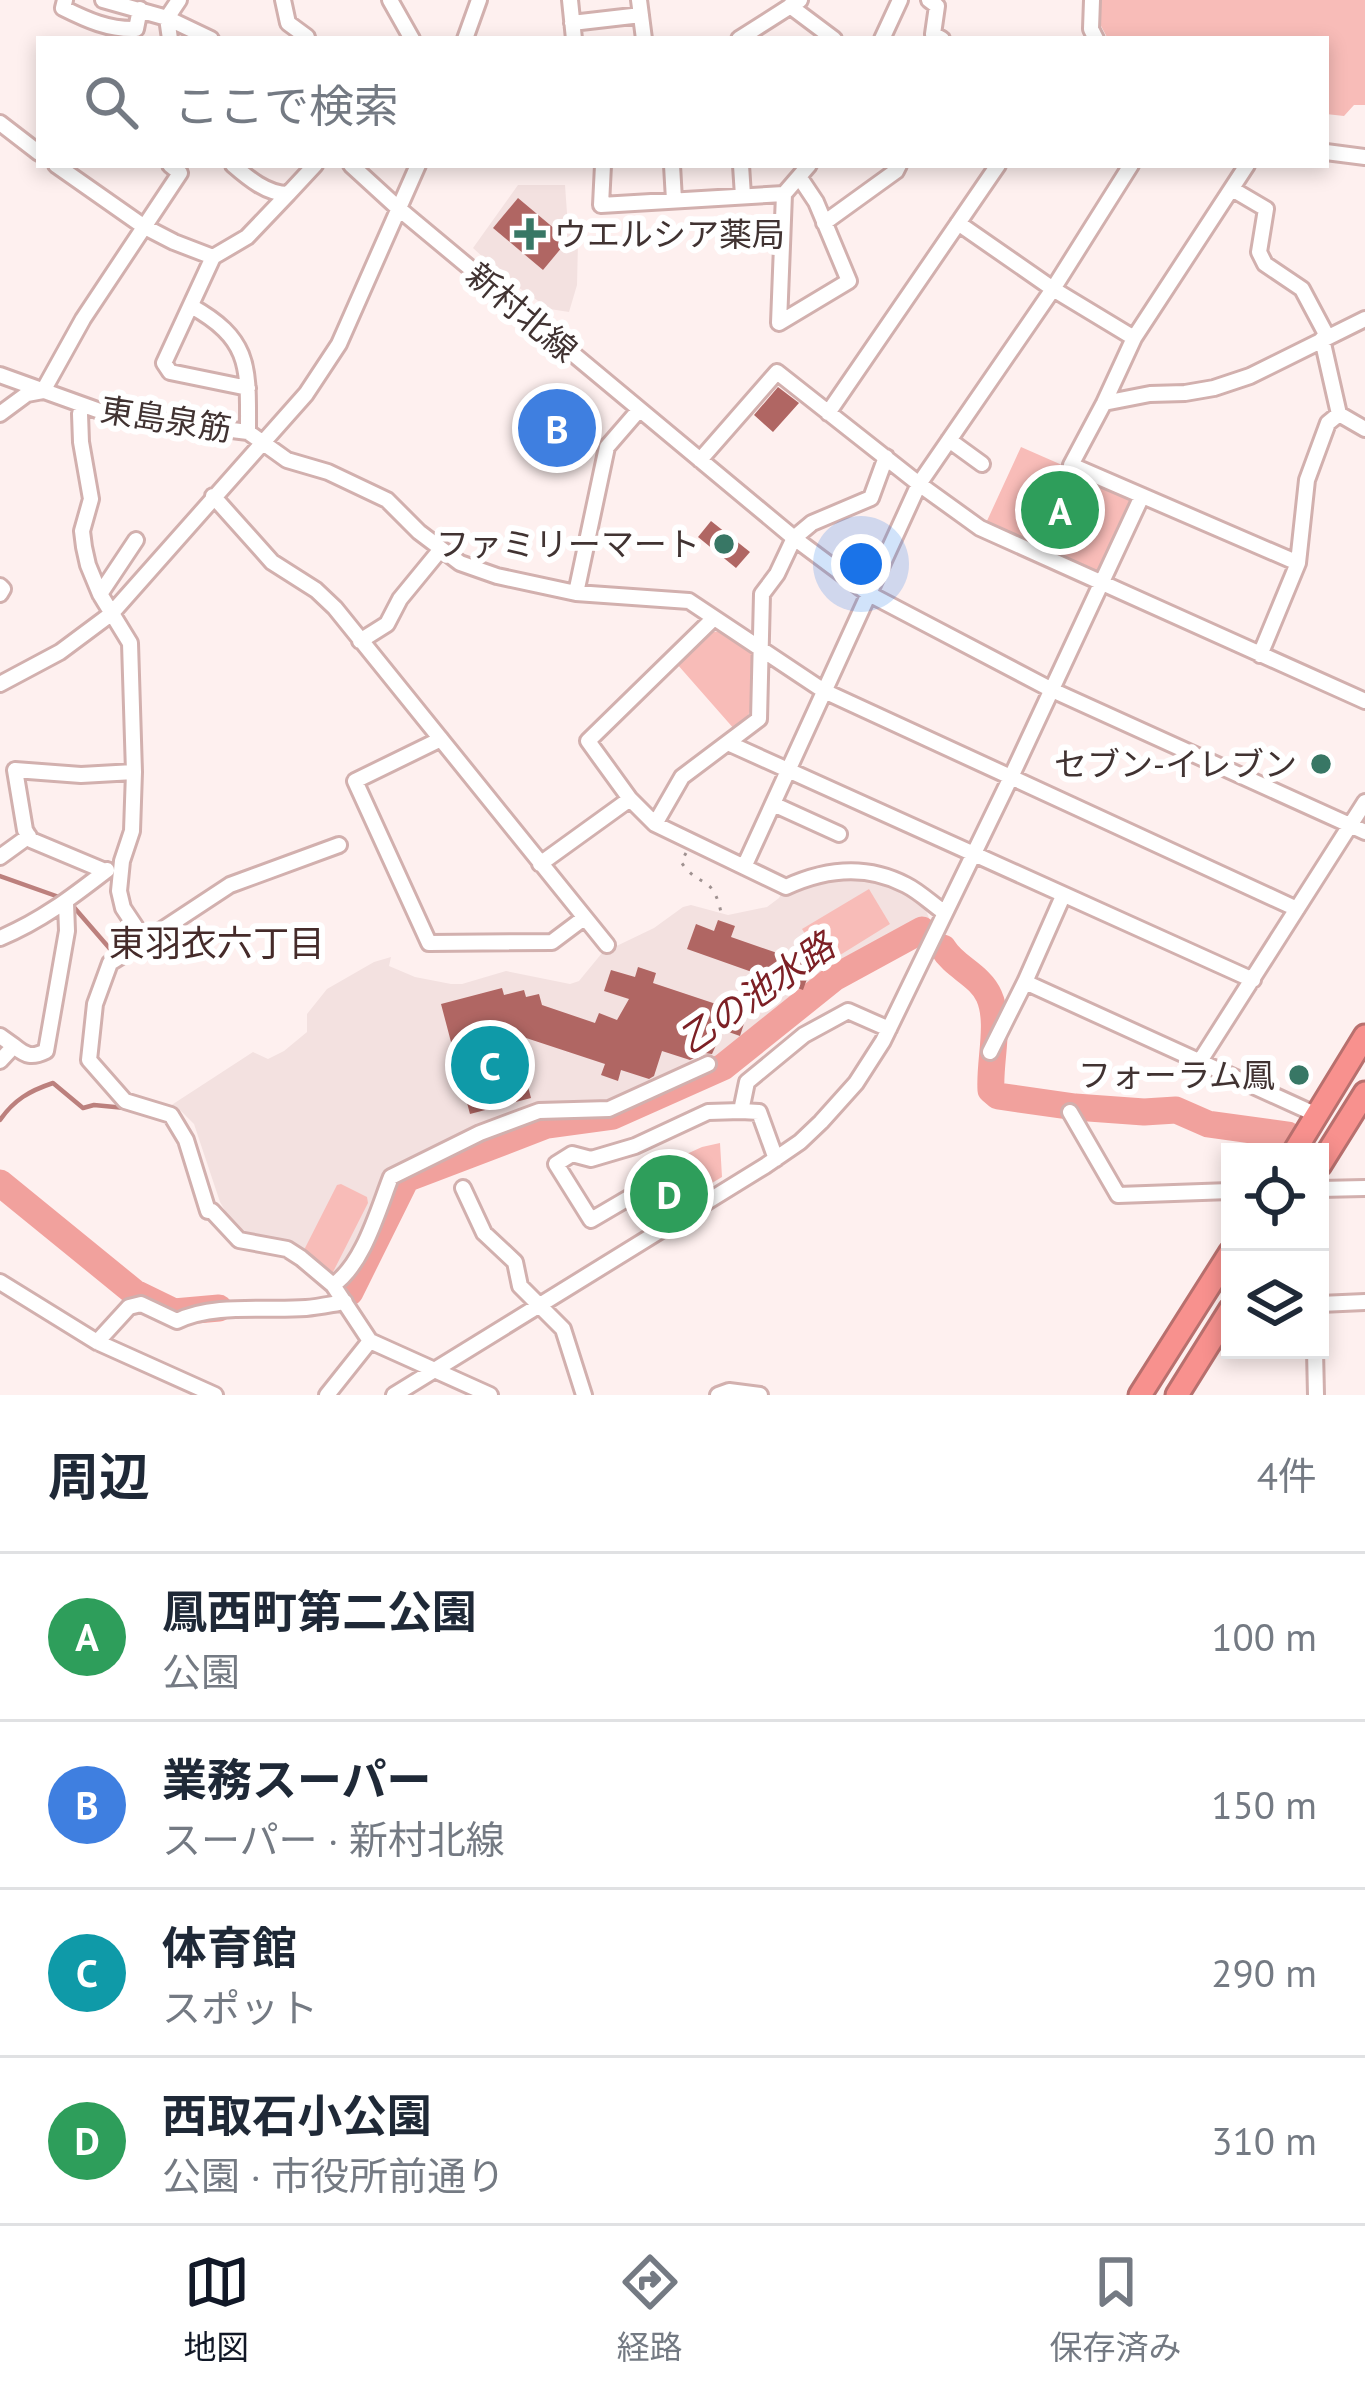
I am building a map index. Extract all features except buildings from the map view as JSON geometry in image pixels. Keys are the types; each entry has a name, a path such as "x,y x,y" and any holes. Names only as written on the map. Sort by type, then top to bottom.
{"highway":[{"path":"1300,1143 1365,1036"},
{"path":"1329,1151 1365,1094"},
{"path":"1140,1395 1221,1266"},
{"path":"1177,1395 1221,1324"}],"street":[{"path":"64,0 63,8 96,24 120,29 136,29 140,9"},
{"path":"103,0 167,18 205,36"},
{"path":"170,36 167,18 179,0"},
{"path":"283,0 288,23 306,36"},
{"path":"390,0 410,36"},
{"path":"570,0 573,31 640,8"},
{"path":"883,36 900,0"},
{"path":"929,0 937,6 933,34 937,36"},
{"path":"1093,0 1094,36"},
{"path":"466,36 476,2"},
{"path":"743,36 785,5 831,36"},
{"path":"0,123 36,151"},
{"path":"1329,152 1365,157"},
{"path":"60,168 143,226 213,256"},
{"path":"0,414 27,394 43,391 83,319 180,173 174,168"},
{"path":"236,168 249,179 288,194"},
{"path":"248,388 170,372 164,363 213,256 247,237 312,168"},
{"name":"新村北線","path":"354,168 698,459 869,594 1052,690 1365,832"},
{"path":"0,684 60,652 110,614 306,394 339,344 417,168"},
{"path":"603,168 601,206 784,194"},
{"path":"672,168 674,200"},
{"path":"741,168 743,196"},
{"path":"824,223 897,168"},
{"path":"828,413 996,168"},
{"path":"744,867 919,484 1053,289 1129,168"},
{"path":"1245,168 1134,338 1071,465 1298,563"},
{"path":"805,172 849,281 779,323 784,194 805,172"},
{"path":"1232,189 1266,209 1259,252 1264,264 1302,290 1325,337 1339,414 1365,429"},
{"path":"958,223 1134,338"},
{"path":"191,306 213,318 236,340 245,361 248,432"},
{"path":"1105,403 1214,388 1250,376 1365,320"},
{"path":"698,459 777,372 980,528 1365,701"},
{"name":"東島泉筋","path":"0,375 111,415 248,432 287,460 328,472 387,500 460,563 497,576 576,593 689,601 824,691 1297,909"},
{"path":"82,406 81,442 91,499 82,531 88,565 110,614 130,643 132,831 119,891 123,908 145,941"},
{"path":"576,593 607,447 639,410"},
{"path":"1260,655 1298,563 1307,480 1328,423 1339,414"},
{"path":"949,440 982,464"},
{"path":"655,824 682,777 760,719 763,594 787,548 812,523 872,498 886,457"},
{"path":"213,496 272,562 335,608 608,945"},
{"path":"394,1395 776,1159 800,1142 856,1083 889,1029 1142,496"},
{"path":"100,594 136,540"},
{"path":"360,641 387,624 400,599 441,549"},
{"path":"714,618 588,741 630,799 655,824 785,887 837,870 868,872 906,885 945,913"},
{"path":"442,739 355,781 429,943 552,942 584,918"},
{"path":"728,743 1253,980"},
{"path":"105,872 31,840 25,830 15,770 81,775 134,772"},
{"path":"540,864 630,799"},
{"path":"1200,1061 1365,802"},
{"path":"773,804 838,834"},
{"path":"0,857 29,836"},
{"path":"339,845 230,884 110,963 95,1004 89,1060 125,1101 171,1115 186,1140 208,1211 239,1240 287,1249 333,1285 370,1341 490,1395"},
{"path":"0,938 68,902 122,861"},
{"path":"990,1052 1063,896"},
{"path":"0,1036 26,1055 46,1051 68,902"},
{"path":"1025,982 1317,1115"},
{"path":"741,1111 746,1082 804,1035 848,1011 889,1029"},
{"path":"0,1061 14,1046"},
{"path":"333,1285 355,1261 391,1177 480,1133 539,1112 609,1109 708,1064"},
{"path":"659,1231 637,1193 591,1220 556,1164 572,1154 591,1159 635,1146 708,1112 741,1111 759,1112 776,1159"},
{"path":"1070,1112 1118,1195 1221,1191"},
{"path":"1329,1189 1365,1187"},
{"path":"463,1188 484,1233 515,1262 520,1286 563,1329 584,1395"},
{"path":"0,1282 97,1342 215,1395"},
{"path":"97,1342 129,1307 140,1304 177,1321 210,1312 345,1302"},
{"path":"1329,1304 1365,1302"},
{"path":"327,1395 370,1341"},
{"path":"1315,1359 1316,1395"},
{"path":"718,1395 730,1391 760,1395"}],"path":[{"path":"684,839 686,853 681,862 689,874 711,884 722,917"}],"shaded area":[{"path":"1101,0 1365,0 1365,105 1354,105 1344,116 1329,114 1329,36 1106,36 1101,26"},
{"path":"518,185 565,185 568,227 578,243 577,285 569,312 550,309 473,248"},
{"path":"1021,447 1135,497 1097,575 986,523"},
{"path":"721,631 754,654 752,705 735,730 677,664 712,632"},
{"path":"822,875 883,879 923,903 929,918 923,928 833,977 723,1065 613,1115 537,1126 409,1174 397,1187 352,1281 337,1273 330,1277 288,1242 240,1236 220,1202 194,1124 170,1106 253,1052 268,1059 284,1051 307,1032 307,1014 327,989 374,962 391,957 389,966 451,984 506,971 570,984 579,981 602,953 654,928 683,907 728,915 767,907 783,890"},
{"path":"869,889 890,924 824,965 802,929"},
{"path":"720,1143 722,1177 662,1213 654,1211 636,1177"},
{"path":"341,1184 367,1197 368,1203 331,1276 304,1250"}],"waterway":[{"path":"0,876 59,897"},
{"path":"72,905 111,950"},
{"name":"乙の池水路","path":"350,1292 406,1179 547,1125 613,1116 723,1067 834,978 922,930"},
{"name":"乙の池水路","path":"943,948 989,996 994,1030 991,1090 998,1096 1075,1107 1176,1110 1208,1124 1288,1135"},
{"path":"0,1120 23,1097 53,1083 83,1108 125,1108"},
{"name":"乙の池水路","path":"0,1183 135,1293 174,1312 219,1308"}],"place":[{"name":"ウエルシア薬局","path":"530,234"},
{"name":"業務スーパー","path":"557,428"},
{"name":"鳳西町第二公園","path":"1060,510"},
{"name":"ファミリーマート","path":"724,544"},
{"name":"セブン-イレブン","path":"1321,764"},
{"name":"体育館","path":"490,1065"},
{"name":"フォーラム鳳","path":"1299,1075"},
{"name":"西取石小公園","path":"669,1194"}],"district":[{"name":"東羽衣六丁目","path":"217,943"}]}
